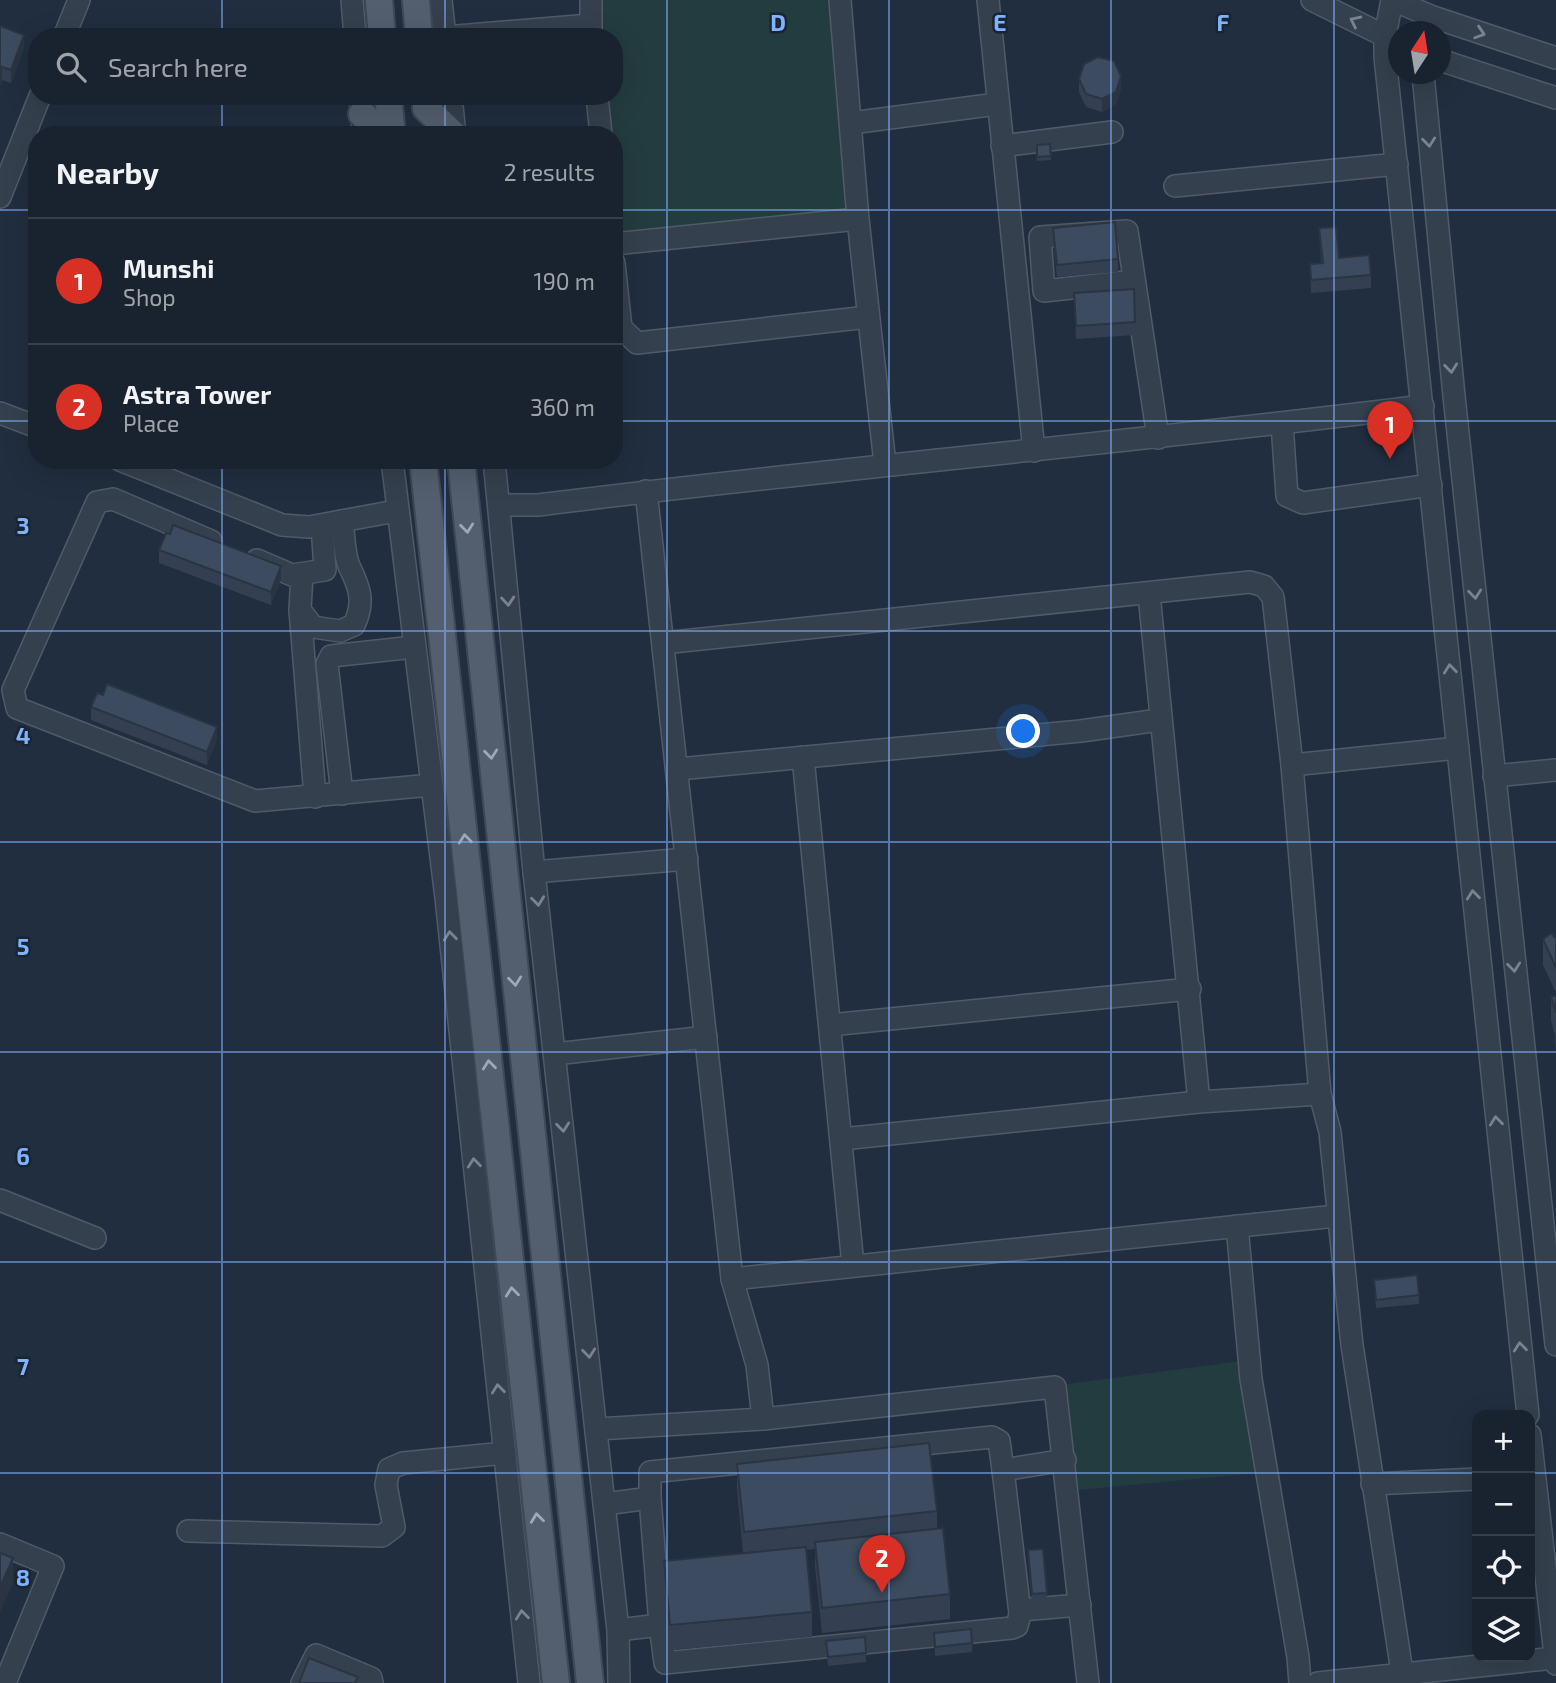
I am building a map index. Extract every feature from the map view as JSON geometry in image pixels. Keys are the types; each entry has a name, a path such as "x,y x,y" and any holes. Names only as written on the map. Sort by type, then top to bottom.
{"main road":[{"path":"379,0 381,28"},
{"path":"416,0 418,28"},
{"path":"389,105 391,126"},
{"path":"426,105 428,126"},
{"path":"429,105 447,126"},
{"path":"424,469 556,1683"},
{"path":"462,469 590,1683"}],"street":[{"path":"68,28 79,0"},
{"path":"352,0 354,28"},
{"path":"441,0 444,28"},
{"path":"591,0 591,28"},
{"path":"840,0 858,219 885,464"},
{"path":"988,0 1034,451"},
{"path":"1312,0 1388,37"},
{"path":"1392,21 1393,0 1423,14 1556,58"},
{"path":"1451,64 1556,98"},
{"path":"1394,84 1397,164 1527,1410"},
{"path":"1424,84 1501,842 1550,1240 1556,1345"},
{"path":"851,123 997,104"},
{"path":"28,126 36,105"},
{"path":"452,105 454,126"},
{"path":"598,105 600,126"},
{"path":"0,197 28,126"},
{"path":"1002,146 1112,132"},
{"path":"1175,186 1397,164"},
{"path":"623,243 858,219"},
{"path":"1134,281 1044,291 1040,237 1127,231 1158,438"},
{"path":"623,330 636,343 868,317"},
{"path":"499,505 538,505 885,464 1158,438 1423,406"},
{"path":"0,413 28,424"},
{"path":"1283,424 1287,496 1293,501 1303,503 1431,485"},
{"path":"143,469 282,524 332,523 396,511"},
{"path":"393,469 432,785 529,1683"},
{"path":"495,469 534,872 618,1630 619,1683"},
{"path":"646,492 732,1279 757,1365 764,1419"},
{"path":"332,523 325,570 292,575 113,499 96,502 13,690 13,701 17,708 240,797 270,801 432,785"},
{"path":"300,610 313,627 328,631 341,631 354,625 357,618 361,598 332,523"},
{"path":"302,574 300,610 315,797"},
{"path":"663,643 1250,582 1264,586 1273,597 1292,765 1320,1094 1330,1132 1336,1216 1372,1484 1402,1672"},
{"path":"1149,594 1159,720 1190,989 1199,1102"},
{"path":"342,794 327,664 331,656 414,647"},
{"path":"678,769 1159,720"},
{"path":"1292,765 1458,748"},
{"path":"803,757 853,1265"},
{"path":"1494,776 1556,770"},
{"path":"1468,846 1501,842"},
{"path":"534,872 687,859"},
{"path":"830,1025 1190,989"},
{"path":"555,1054 706,1037"},
{"path":"842,1139 1199,1102 1320,1094"},
{"path":"0,1200 95,1238"},
{"path":"732,1279 1336,1216"},
{"path":"1237,1226 1251,1379 1298,1657 1300,1683"},
{"path":"597,1429 764,1419 1052,1385 1058,1389 1088,1683"},
{"path":"992,1437 999,1441 1003,1470 1020,1613 1017,1626 665,1663 650,1498 650,1472 992,1437"},
{"path":"188,1531 382,1536 394,1527 386,1485 389,1469 403,1463 505,1453"},
{"path":"1003,1470 1065,1460"},
{"path":"1372,1484 1472,1479"},
{"path":"1535,1488 1549,1539 1556,1664"},
{"path":"605,1504 650,1498"},
{"path":"0,1544 53,1566 5,1683"},
{"path":"1020,1613 1025,1609 1080,1605"},
{"path":"618,1630 660,1625"},
{"path":"302,1683 313,1658 320,1656 371,1678 372,1683"},
{"path":"1318,1683 1402,1672 1441,1676 1555,1658"}],"green space":[{"path":"602,0 830,0 858,219 623,243 623,126 608,126 606,105 623,105 623,28 603,28"},
{"path":"1257,1359 1269,1472 1078,1490 1060,1385"}],"building":[{"path":"0,26 24,35 11,70 2,67 0,72"},
{"path":"1098,57 1114,61 1121,76 1116,92 1102,99 1086,94 1079,79 1084,64"},
{"path":"1050,144 1051,156 1037,157 1037,145"},
{"path":"1115,222 1118,259 1057,265 1053,228"},
{"path":"1336,227 1339,258 1369,255 1371,275 1311,280 1310,264 1323,263 1319,228"},
{"path":"1134,289 1135,322 1076,326 1074,293"},
{"path":"173,525 281,566 271,592 159,550 166,533 170,534"},
{"path":"107,684 217,727 207,752 91,707 97,693 103,695"},
{"path":"1552,933 1556,936 1556,968 1543,939"},
{"path":"1551,996 1556,996 1556,1013"},
{"path":"1417,1275 1419,1295 1376,1300 1374,1280"},
{"path":"929,1443 937,1511 744,1532 737,1464"},
{"path":"943,1528 950,1594 822,1608 815,1542"},
{"path":"806,1547 812,1612 670,1625 664,1561"},
{"path":"1043,1549 1047,1593 1032,1594 1028,1550"},
{"path":"0,1553 13,1558 0,1587"},
{"path":"971,1629 972,1643 935,1647 934,1633"},
{"path":"865,1637 866,1653 828,1657 826,1641"},
{"path":"309,1658 358,1677 355,1683 299,1683"}],"place":[{"name":"Munshi","path":"1390,459"},
{"name":"Astra Tower","path":"882,1593"}]}
